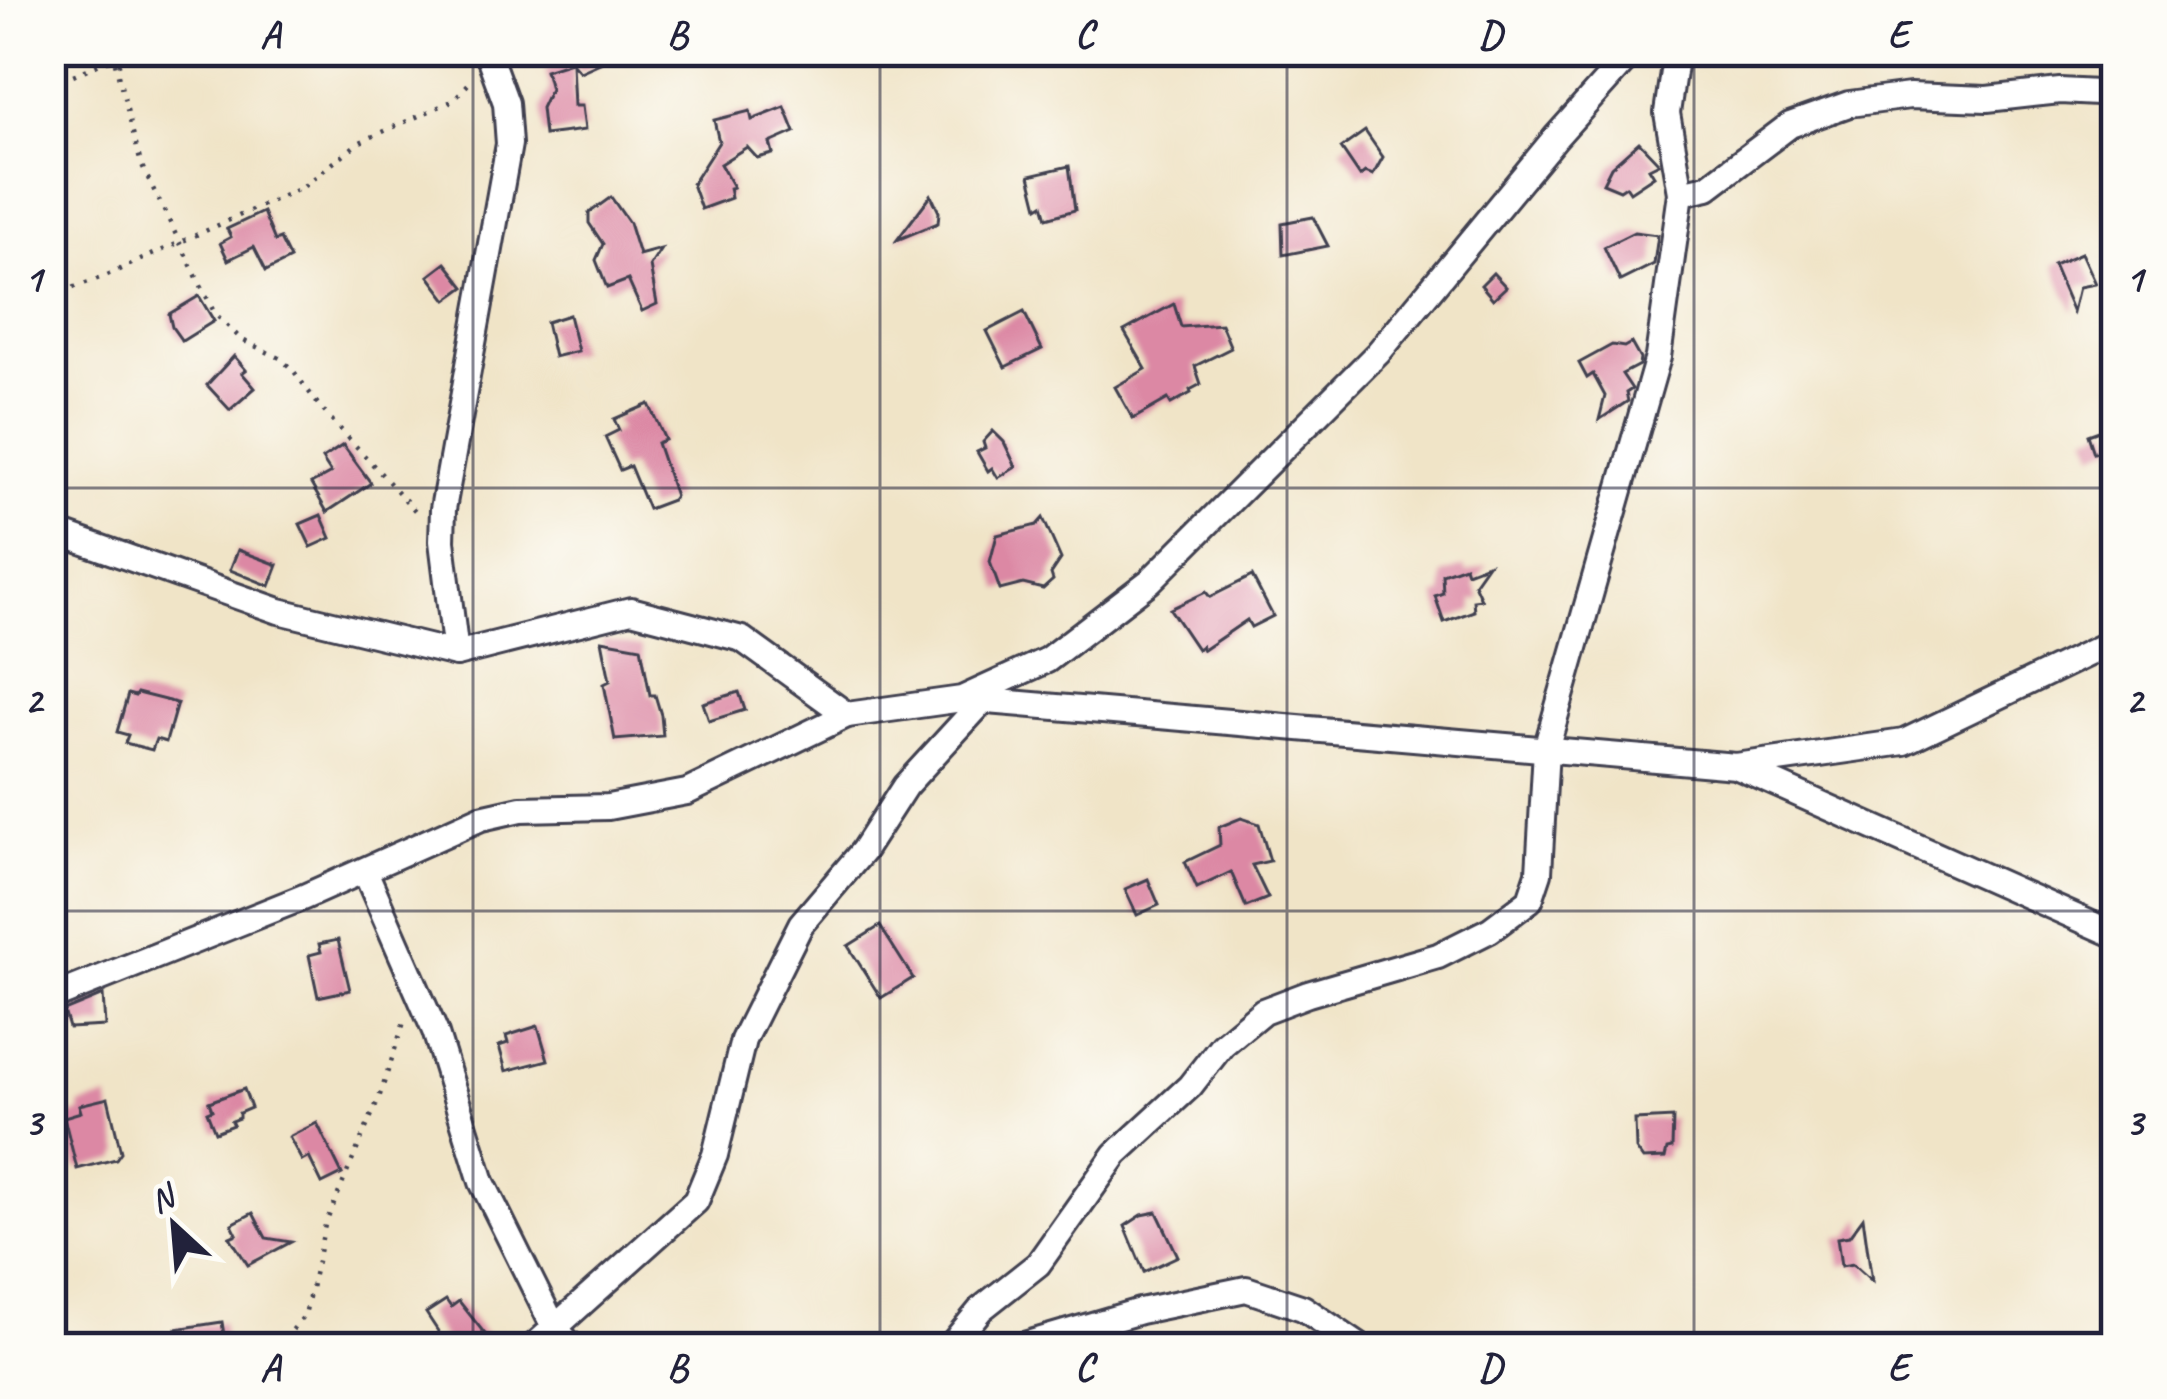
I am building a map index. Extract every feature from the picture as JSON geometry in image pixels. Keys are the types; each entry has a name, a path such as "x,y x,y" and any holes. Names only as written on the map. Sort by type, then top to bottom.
{"street":[{"path":"532,1348 696,1201 715,1155 743,1040 801,925 852,865 905,786 973,700 1047,660 1150,581 1378,352 1633,51"},
{"path":"949,1348 981,1309 1038,1264 1116,1154 1190,1086 1222,1045 1263,1011 1438,956 1490,929 1530,900 1539,873 1546,749 1658,357 1681,193 1667,113 1676,51"},
{"path":"456,654 442,541 447,470 508,144 506,103 489,55"},
{"path":"1681,193 1708,188 1790,125 1849,104 1910,96 1987,99 2060,91 2116,94"},
{"path":"51,530 280,611 456,654 631,610 742,639 847,715"},
{"path":"51,998 365,871 481,818 521,809 608,807 687,792 847,715 973,700 1736,766 1904,742 2116,640"},
{"path":"1736,766 2116,934"},
{"path":"365,871 435,1030 482,1182 554,1327 573,1348"},
{"path":"1014,1348 1140,1311 1246,1289 1304,1308 1362,1348"}],"path":[{"path":"51,84 114,58 157,51"},
{"path":"231,51 256,59 366,56 387,51"},
{"path":"2110,51 2116,58"},
{"path":"51,296 180,244 302,187 358,143 452,101 489,55"},
{"path":"114,58 141,164 224,326 292,370 442,541"},
{"path":"277,1348 305,1315 326,1225 379,1098 415,985"}],"building":[{"path":"562,51 627,51 580,72 572,63 574,106 582,106 585,130 544,135 541,108 550,89 545,70 571,62"},
{"path":"785,107 795,132 770,143 773,154 757,158 747,147 720,164 733,187 729,188 731,198 701,209 692,184 719,142 714,120 750,111 752,120"},
{"path":"1365,131 1383,157 1373,175 1365,172 1360,176 1341,148"},
{"path":"1639,142 1659,163 1649,168 1654,176 1630,192 1626,186 1620,190 1603,183 1611,167"},
{"path":"1069,166 1075,210 1047,218 1043,204 1038,207 1030,175"},
{"path":"931,195 939,212 938,223 897,240"},
{"path":"611,197 629,223 639,255 661,249 650,266 657,304 642,311 628,280 607,288 596,260 603,244 589,223 589,213"},
{"path":"263,212 275,241 280,239 290,259 266,271 254,247 228,260 220,243 231,237 227,229"},
{"path":"1313,217 1328,246 1283,255 1282,223"},
{"path":"1634,232 1658,235 1654,264 1620,281 1604,247"},
{"path":"2081,253 2095,284 2079,287 2073,312 2053,265"},
{"path":"446,263 465,287 447,300 429,276"},
{"path":"1493,273 1506,287 1493,299 1481,285"},
{"path":"199,296 214,321 182,341 169,314"},
{"path":"1174,304 1181,327 1221,324 1231,348 1195,366 1201,384 1191,393 1171,404 1168,399 1133,419 1115,387 1146,369 1124,331"},
{"path":"1024,312 1042,349 1005,367 987,331"},
{"path":"569,315 578,351 554,357 546,322"},
{"path":"1631,343 1640,359 1639,365 1622,374 1632,389 1626,393 1628,401 1599,420 1605,396 1593,374 1587,378 1579,363 1612,345"},
{"path":"234,356 255,388 230,410 207,385"},
{"path":"649,404 665,440 657,443 675,496 648,509 630,466 620,470 605,437 619,430 614,419"},
{"path":"2110,427 2116,445 2094,453 2088,435"},
{"path":"993,431 1016,467 998,478 977,452 985,448 983,442"},
{"path":"343,445 371,483 327,512 311,484 331,473 322,459"},
{"path":"321,515 331,538 311,547 300,524"},
{"path":"1043,518 1061,559 1051,574 1053,580 1043,589 1023,584 1000,590 990,562 997,535 1037,525"},
{"path":"238,550 278,565 270,586 230,570"},
{"path":"1488,564 1474,584 1481,599 1473,600 1474,611 1444,622 1435,596 1443,593 1442,574"},
{"path":"1252,576 1273,616 1251,627 1247,620 1203,650 1201,646 1197,649 1170,609 1206,592 1210,597"},
{"path":"602,640 641,647 663,736 615,740 604,684 610,681"},
{"path":"739,692 745,710 709,721 703,703"},
{"path":"128,694 177,703 166,742 156,739 152,750 125,743 128,735 117,732"},
{"path":"1241,818 1259,824 1270,861 1252,865 1268,898 1246,907 1231,872 1197,888 1185,862 1220,845 1219,827"},
{"path":"1148,879 1159,905 1137,915 1125,889"},
{"path":"880,926 913,978 881,998 848,946"},
{"path":"338,940 350,990 318,997 309,955 321,952 319,944"},
{"path":"103,995 105,1026 69,1028 64,1011"},
{"path":"538,1026 548,1060 506,1071 499,1046 508,1043 506,1036"},
{"path":"244,1089 251,1108 239,1113 233,1125 215,1132 207,1112 212,1110 209,1102"},
{"path":"108,1098 121,1152 116,1159 77,1169 64,1117 81,1112 79,1105"},
{"path":"1673,1118 1672,1148 1665,1158 1643,1159 1636,1149 1635,1120"},
{"path":"317,1123 342,1174 322,1184 309,1157 302,1161 289,1137"},
{"path":"1157,1212 1178,1256 1144,1272 1125,1226"},
{"path":"253,1213 266,1238 291,1242 248,1265 230,1237 237,1234 232,1224"},
{"path":"1863,1217 1872,1281 1853,1264 1841,1266 1837,1238 1849,1236"},
{"path":"446,1300 451,1307 459,1301 496,1348 449,1348 426,1313"},
{"path":"222,1322 226,1348 179,1348 176,1329"}]}
